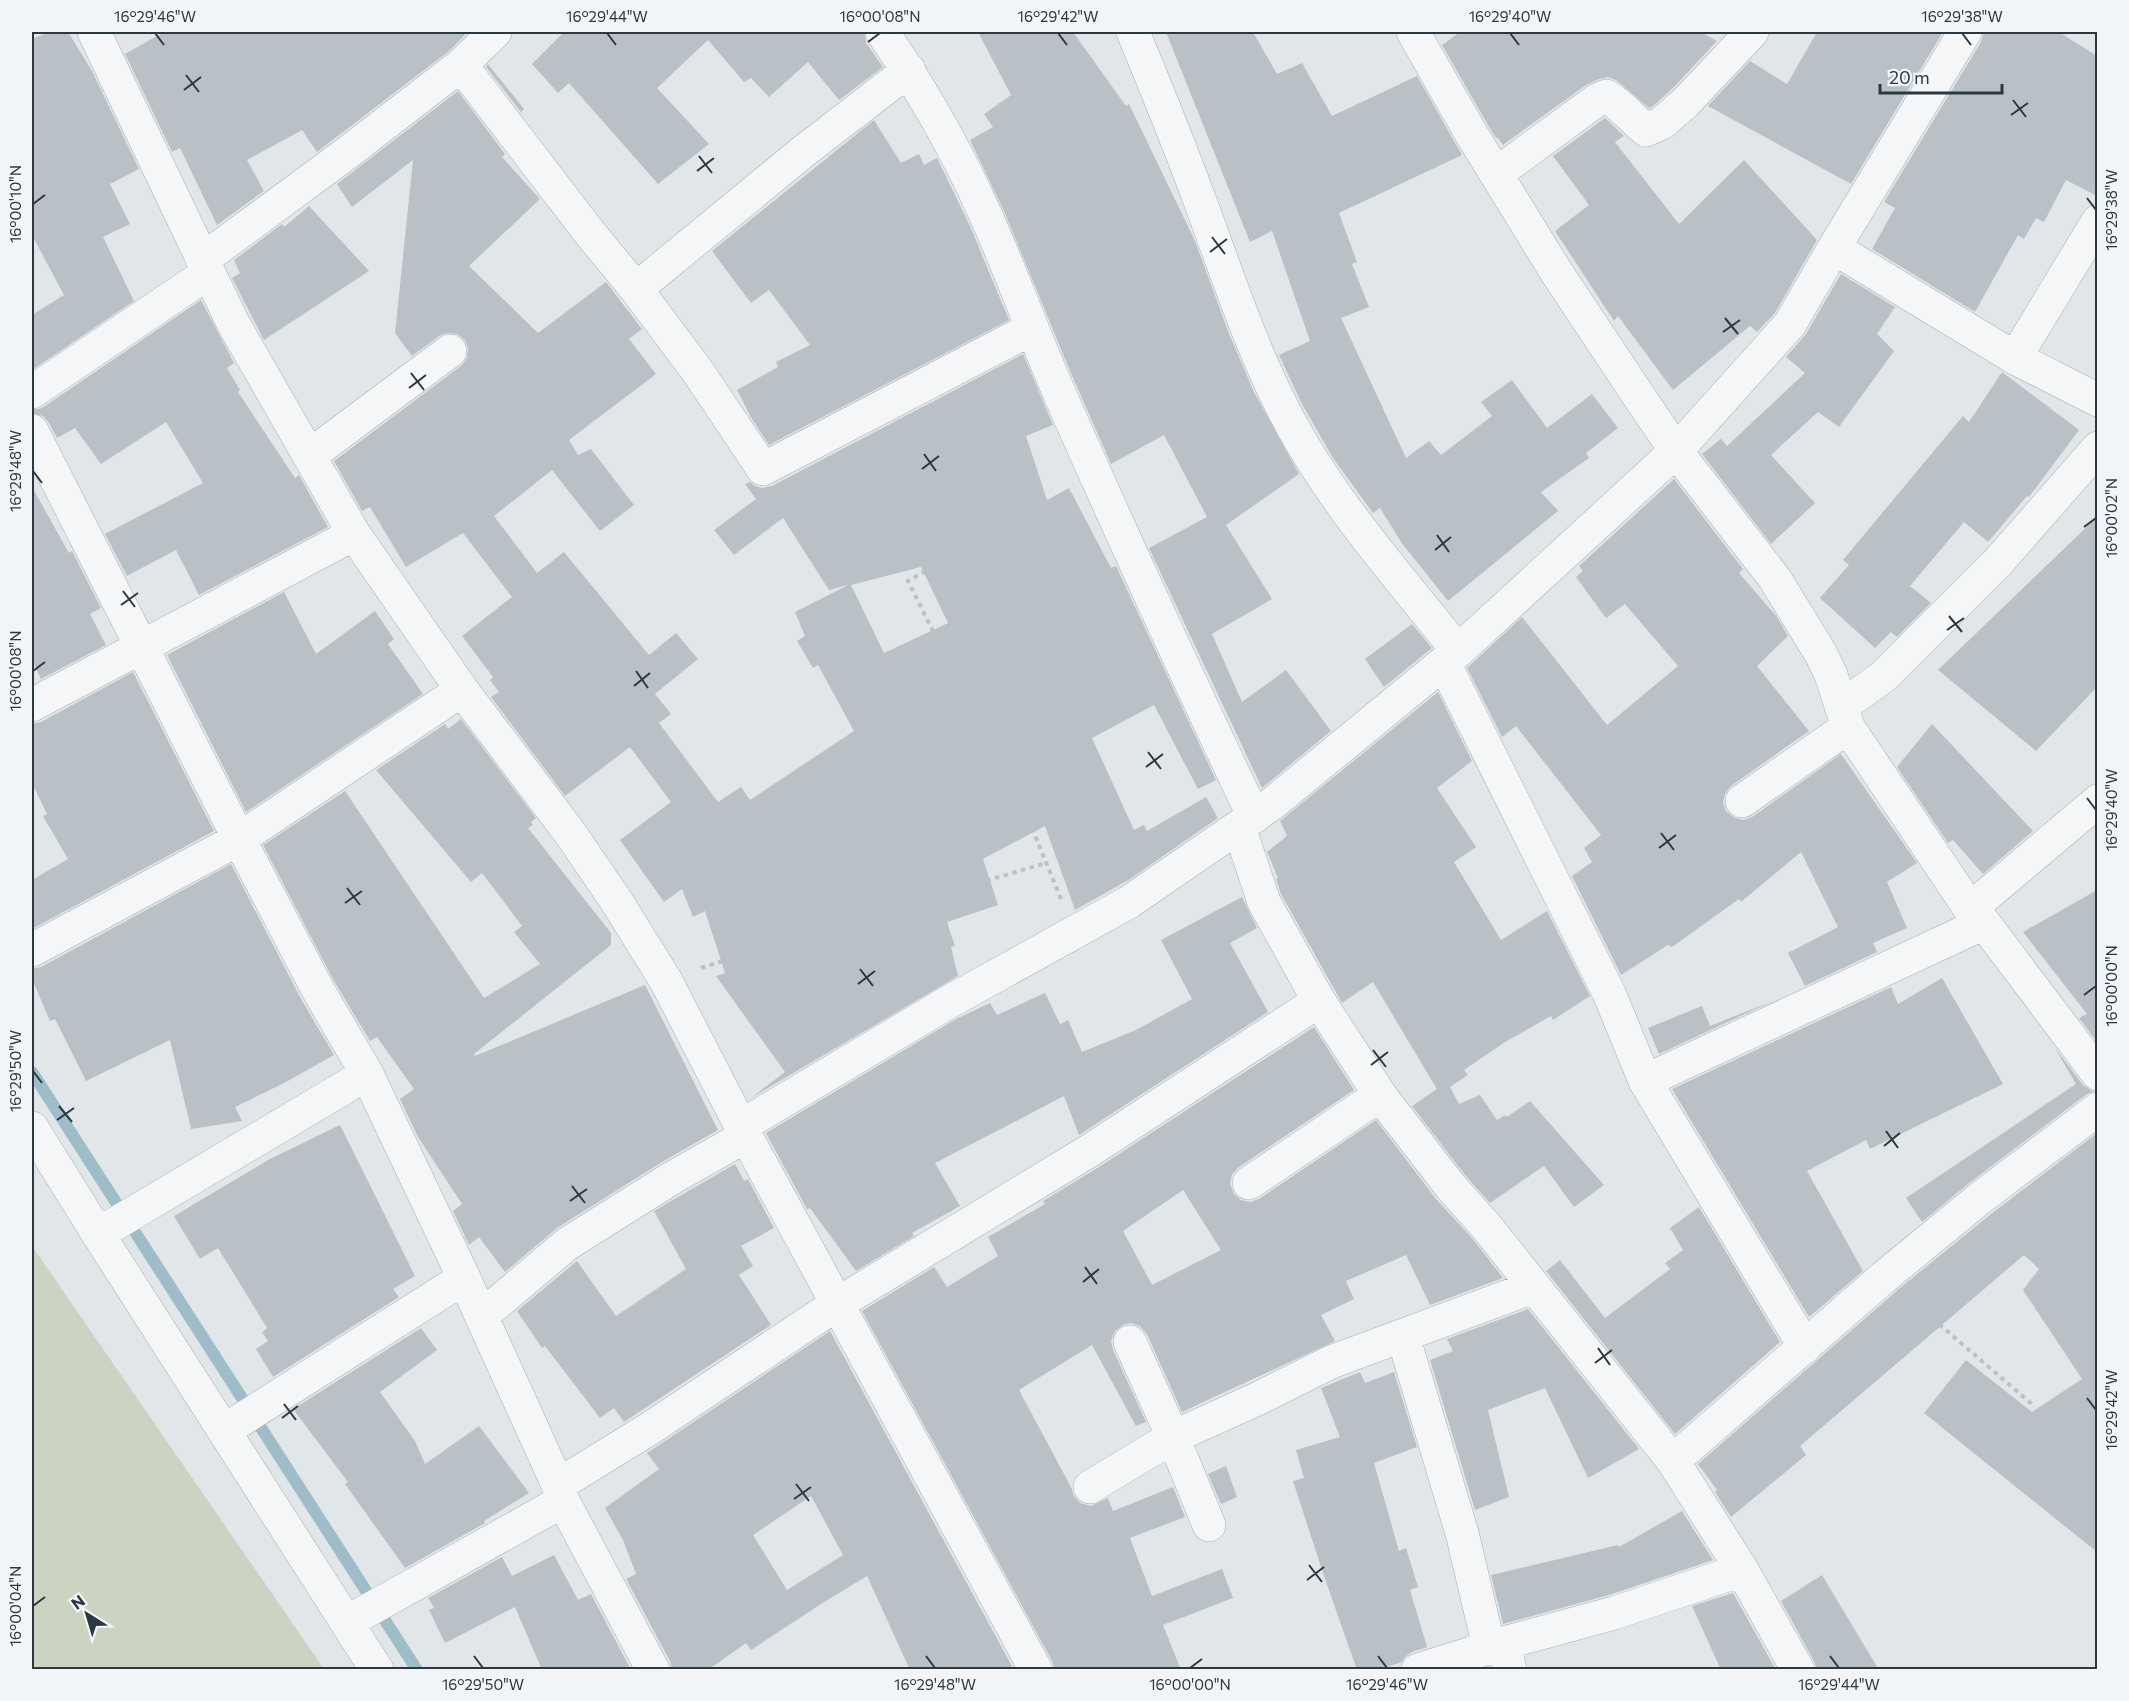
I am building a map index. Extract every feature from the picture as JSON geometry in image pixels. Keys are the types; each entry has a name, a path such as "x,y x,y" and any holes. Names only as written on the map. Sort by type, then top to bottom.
{"street":[{"path":"32,392 204,266 461,65 495,32"},
{"path":"882,32 909,70 956,156 998,244 1032,329 1247,822 1264,902 1319,1001 1380,1095 1436,1169 1486,1226 1672,1461 1742,1570 1798,1670"},
{"path":"1133,32 1180,146 1245,325 1299,439 1344,507 1451,657 1604,983 1645,1082 1805,1347"},
{"path":"1413,32 1555,270 1676,451 1775,579 1821,654 1831,675 1844,717 1977,916 2094,1060"},
{"path":"1496,174 1597,100 1606,96 1616,102 1646,130 1662,123 1685,103 1752,32"},
{"path":"482,1317 567,1244 947,1003 1129,902 1247,822 1451,657 1676,451 1790,324 1965,32"},
{"path":"100,34 204,266 233,323 309,456 354,534 462,690 570,833 617,902 666,981 743,1131 1036,1670"},
{"path":"461,65 696,369 763,469 1032,329"},
{"path":"636,289 804,151 909,70"},
{"path":"2015,358 2097,221"},
{"path":"1834,248 2015,358 2097,400"},
{"path":"309,456 450,351"},
{"path":"32,431 239,839 318,990 367,1074 464,1278 561,1493 653,1670"},
{"path":"1742,801 1844,717 1998,562 2097,448"},
{"path":"32,705 354,534"},
{"path":"32,950 239,839 462,690"},
{"path":"1645,1082 1977,916 2097,801"},
{"path":"347,1622 561,1493 705,1392 837,1304 1089,1151 1319,1001"},
{"path":"98,1234 367,1074"},
{"path":"1249,1183 1380,1095"},
{"path":"1672,1461 1884,1277 1979,1199 2097,1109"},
{"path":"32,1128 377,1670"},
{"path":"225,1430 464,1278"},
{"path":"1090,1486 1173,1437 1331,1362 1533,1287"},
{"path":"1403,1336 1462,1533 1501,1653"},
{"path":"1130,1342 1173,1437 1209,1525"},
{"path":"1418,1670 1501,1653 1742,1570"}],"path":[{"path":"804,151 871,244 938,377"},
{"path":"911,526 924,572 908,580 956,677 1014,784 1075,933"},
{"path":"666,981 795,938 795,906 768,848"},
{"path":"795,928 824,924 861,910 908,904 1046,863"},
{"path":"1884,1277 2033,1404"}],"green space":[{"path":"32,1246 324,1669 32,1669"}],"building":[{"path":"50,32 68,32 92,71 139,169 110,184 130,224 103,237 134,301 32,370 32,315 64,295 32,235 32,39"},
{"path":"164,32 462,32 465,35 449,51 317,152 302,130 247,160 264,191 217,225 180,148 172,152 125,54"},
{"path":"564,32 864,32 866,43 883,67 839,100 808,62 769,97 751,78 744,82 708,40 657,88 709,144 658,184 569,83 558,93 532,64"},
{"path":"978,32 1073,32 1126,106 1129,104 1195,241 1229,334 1254,392 1299,474 1226,525 1272,599 1212,634 1242,702 1286,670 1331,731 1262,788 1149,548 1207,517 1164,435 1111,464 1004,211 970,140 993,127 984,114 1011,95"},
{"path":"1166,32 1253,32 1277,74 1302,63 1332,116 1417,76 1462,155 1339,213 1357,262 1352,264 1369,307 1341,318 1406,458 1429,441 1441,455 1492,416 1481,402 1512,380 1547,428 1592,394 1618,428 1586,453 1589,458 1541,492 1558,511 1448,601 1401,542 1380,508 1373,513 1333,458 1302,404 1279,355 1310,341 1272,231 1250,242"},
{"path":"1460,32 1701,32 1717,41 1652,107 1649,108 1616,80 1608,77 1599,79 1586,85 1503,145 1488,125 1442,45"},
{"path":"1817,32 1943,32 1851,184 1708,106 1750,61 1787,84"},
{"path":"1984,32 2059,32 2097,56 2097,196 2066,180 2044,222 2036,218 2024,239 2018,235 1975,312 1872,249 1895,208 1884,202 1981,42"},
{"path":"488,64 524,109 521,112 486,67"},
{"path":"458,91 505,154 502,157 540,199 469,266 538,333 606,282 642,329 629,339 656,374 569,440 578,455 591,449 634,505 600,531 552,470 494,516 537,573 564,552 649,655 676,633 698,659 655,694 671,714 659,723 718,802 741,787 750,800 854,731 818,665 813,668 797,641 805,636 795,612 848,585 829,590 783,518 734,555 714,530 756,499 745,484 750,482 762,488 772,486 1023,354 1053,425 1026,436 1047,500 1069,488 1111,568 1116,566 1216,780 1198,789 1154,705 1092,738 1134,830 1144,825 1147,831 1206,797 1218,818 1130,879 1075,910 1045,826 983,859 998,905 947,922 955,946 951,947 958,976 751,1098 785,1072 716,976 725,973 705,911 693,917 682,889 664,902 620,840 671,802 630,747 565,796 491,697 499,692 490,680 493,677 462,636 512,597 463,533 406,567 370,507 362,511 334,461 461,366 467,358 468,348 465,340 457,334 447,333 439,336 412,356 395,333 413,160 352,207 337,184","holes":["921,567 948,623 884,653 851,585"]},
{"path":"1605,118 1624,136 1615,142 1679,224 1744,160 1817,240 1775,313 1757,332 1750,326 1673,390 1618,316 1614,321 1555,231 1589,205 1553,156"},
{"path":"874,120 901,163 919,154 924,165 937,158 970,226 1009,320 769,445 737,390 778,367 776,362 810,345 769,290 751,303 712,251"},
{"path":"309,206 369,271 264,340 232,278 240,273 234,260 282,224 284,227"},
{"path":"1841,274 1895,307 1877,334 1894,351 1839,427 1818,412 1771,455 1815,503 1771,544 1702,454 1721,439 1727,446 1805,373 1786,357 1806,334"},
{"path":"201,300 234,363 227,368 240,390 238,392 295,478 299,475 328,527 199,595 176,550 127,576 105,534 203,483 166,422 101,464 75,428 57,438 43,416 32,413 32,410 42,408"},
{"path":"2002,372 2079,430 2029,497 2027,496 1988,542 1964,522 1910,586 1931,603 1897,637 1891,632 1875,648 1820,598 1849,565 1843,560 1963,416 1969,422"},
{"path":"1674,479 1743,569 1739,573 1777,617 1788,636 1757,666 1809,731 1731,786 1725,794 1723,803 1726,811 1735,818 1743,820 1752,817 1841,754 1917,863 1887,882 1907,928 1873,943 1877,952 1805,986 1788,953 1838,927 1801,852 1741,902 1739,899 1672,947 1668,945 1621,975 1572,876 1592,862 1584,848 1601,835 1516,726 1502,737 1467,668 1522,617 1607,725 1678,666 1625,604 1606,618 1576,577 1583,571 1579,566"},
{"path":"32,487 69,553 72,551 101,608 90,614 106,645 41,679 32,660"},
{"path":"2097,517 2097,687 2036,751 1938,670"},
{"path":"284,592 316,654 375,611 394,639 388,644 423,694 246,812 167,655"},
{"path":"1412,624 1432,648 1384,687 1365,659"},
{"path":"133,672 214,831 32,929 32,880 68,859 43,816 47,814 32,783 32,724 41,722"},
{"path":"1438,692 1472,761 1437,788 1476,847 1454,862 1501,940 1547,911 1590,996 1553,1020 1551,1016 1505,1042 1464,1070 1468,1075 1450,1087 1459,1104 1480,1095 1497,1120 1505,1115 1507,1117 1530,1101 1604,1185 1574,1207 1544,1166 1490,1203 1465,1175 1412,1106 1437,1089 1373,982 1342,1003 1281,894 1276,879 1278,878 1267,852 1287,836 1280,821"},
{"path":"461,719 536,818 531,822 533,825 528,828 611,933 611,945 474,1054 475,1056 645,985 718,1130 557,1228 505,1272 479,1237 469,1245 453,1211 462,1204 418,1137 400,1099 414,1089 377,1037 370,1041 334,981 263,845 345,791 484,998 540,964 514,932 522,926 482,873 471,882 376,770 445,724 448,729"},
{"path":"1932,724 2033,831 1983,874 1953,840 1948,843 1897,767"},
{"path":"231,864 301,999 334,1055 235,1107 242,1121 191,1129 170,1040 86,1081 55,1019 50,1021 32,979 32,969 41,967"},
{"path":"2097,890 2097,1042 2079,1018 2087,1014 2023,932"},
{"path":"1242,897 1257,928 1230,943 1268,1012 1079,1135 1064,1096 935,1163 960,1206 912,1233 914,1236 856,1271 810,1208 807,1209 766,1133 956,1019 990,1003 997,1015 1045,993 1060,1024 1068,1020 1082,1052 1136,1030 1192,999 1161,940"},
{"path":"1942,978 2003,1084 1870,1149 1866,1140 1807,1171 1863,1271 1809,1317 1672,1089 1891,987 1898,1004"},
{"path":"1775,1000 1659,1054 1648,1028 1702,1006 1710,1026"},
{"path":"1314,1027 1354,1090 1239,1167 1232,1174 1230,1184 1234,1194 1241,1200 1250,1202 1259,1199 1376,1120 1436,1199 1472,1238 1503,1278 1430,1305 1406,1255 1346,1281 1354,1299 1321,1315 1335,1341 1182,1412 1147,1334 1140,1326 1131,1323 1123,1325 1115,1331 1111,1341 1146,1422 1136,1426 1092,1345 1019,1390 1074,1496 1080,1503 1091,1506 1108,1498 1113,1511 1173,1487 1185,1517 1130,1538 1152,1596 1222,1569 1233,1598 1163,1625 1181,1670 1055,1670 862,1311 934,1267 947,1287 998,1256 988,1237 1045,1204 1043,1201","holes":["1183,1190 1221,1250 1152,1285 1123,1231"]},
{"path":"2055,1048 2083,1085 2093,1092 2087,1094 1968,1184 1922,1222 1906,1198 2076,1084"},
{"path":"340,1125 415,1276 393,1289 399,1297 273,1377 256,1349 268,1341 262,1332 267,1328 218,1248 200,1259 174,1216 270,1159"},
{"path":"2097,1133 2097,1552 1924,1413 1966,1360 2032,1412 2082,1379 2023,1290 2039,1269 2024,1255 1800,1446 1806,1455 1731,1517 1715,1492 1717,1490 1698,1464 1900,1288 1991,1214"},
{"path":"735,1164 744,1181 748,1179 774,1228 741,1246 753,1266 739,1275 771,1325 624,1422 614,1408 600,1418 545,1346 542,1348 517,1311 577,1261 616,1316 686,1269 654,1211"},
{"path":"1699,1207 1780,1342 1675,1434 1546,1271 1560,1260 1605,1318 1670,1269 1665,1263 1683,1250 1670,1228"},
{"path":"1528,1309 1639,1449 1588,1478 1545,1388 1488,1410 1509,1497 1475,1510 1430,1360 1453,1351 1447,1339"},
{"path":"421,1328 437,1350 380,1392 415,1441 425,1464 479,1426 529,1493 484,1521 485,1523 405,1568 345,1484 348,1482 293,1409"},
{"path":"830,1331 1014,1670 910,1670 867,1576 751,1650 746,1643 708,1670 672,1670 670,1661 626,1579 636,1574 623,1540 605,1508 659,1469 647,1453","holes":["811,1496 843,1555 787,1590 753,1535"]},
{"path":"1360,1372 1365,1383 1394,1372 1417,1447 1374,1463 1399,1551 1406,1548 1418,1587 1410,1590 1427,1647 1412,1652 1402,1662 1377,1670 1357,1670 1293,1481 1304,1478 1296,1450 1340,1437 1321,1388"},
{"path":"1226,1466 1237,1497 1221,1504 1208,1474"},
{"path":"1682,1511 1713,1560 1609,1595 1503,1624 1491,1575 1618,1545 1619,1547"},
{"path":"554,1555 578,1600 591,1594 631,1670 542,1670 515,1607 445,1643 429,1610 434,1608 428,1598 502,1557 512,1576"},
{"path":"1822,1575 1879,1670 1817,1670 1781,1601"},
{"path":"1733,1593 1776,1670 1721,1670 1692,1606"}],"waterway":[{"path":"32,1072 417,1670"}]}
